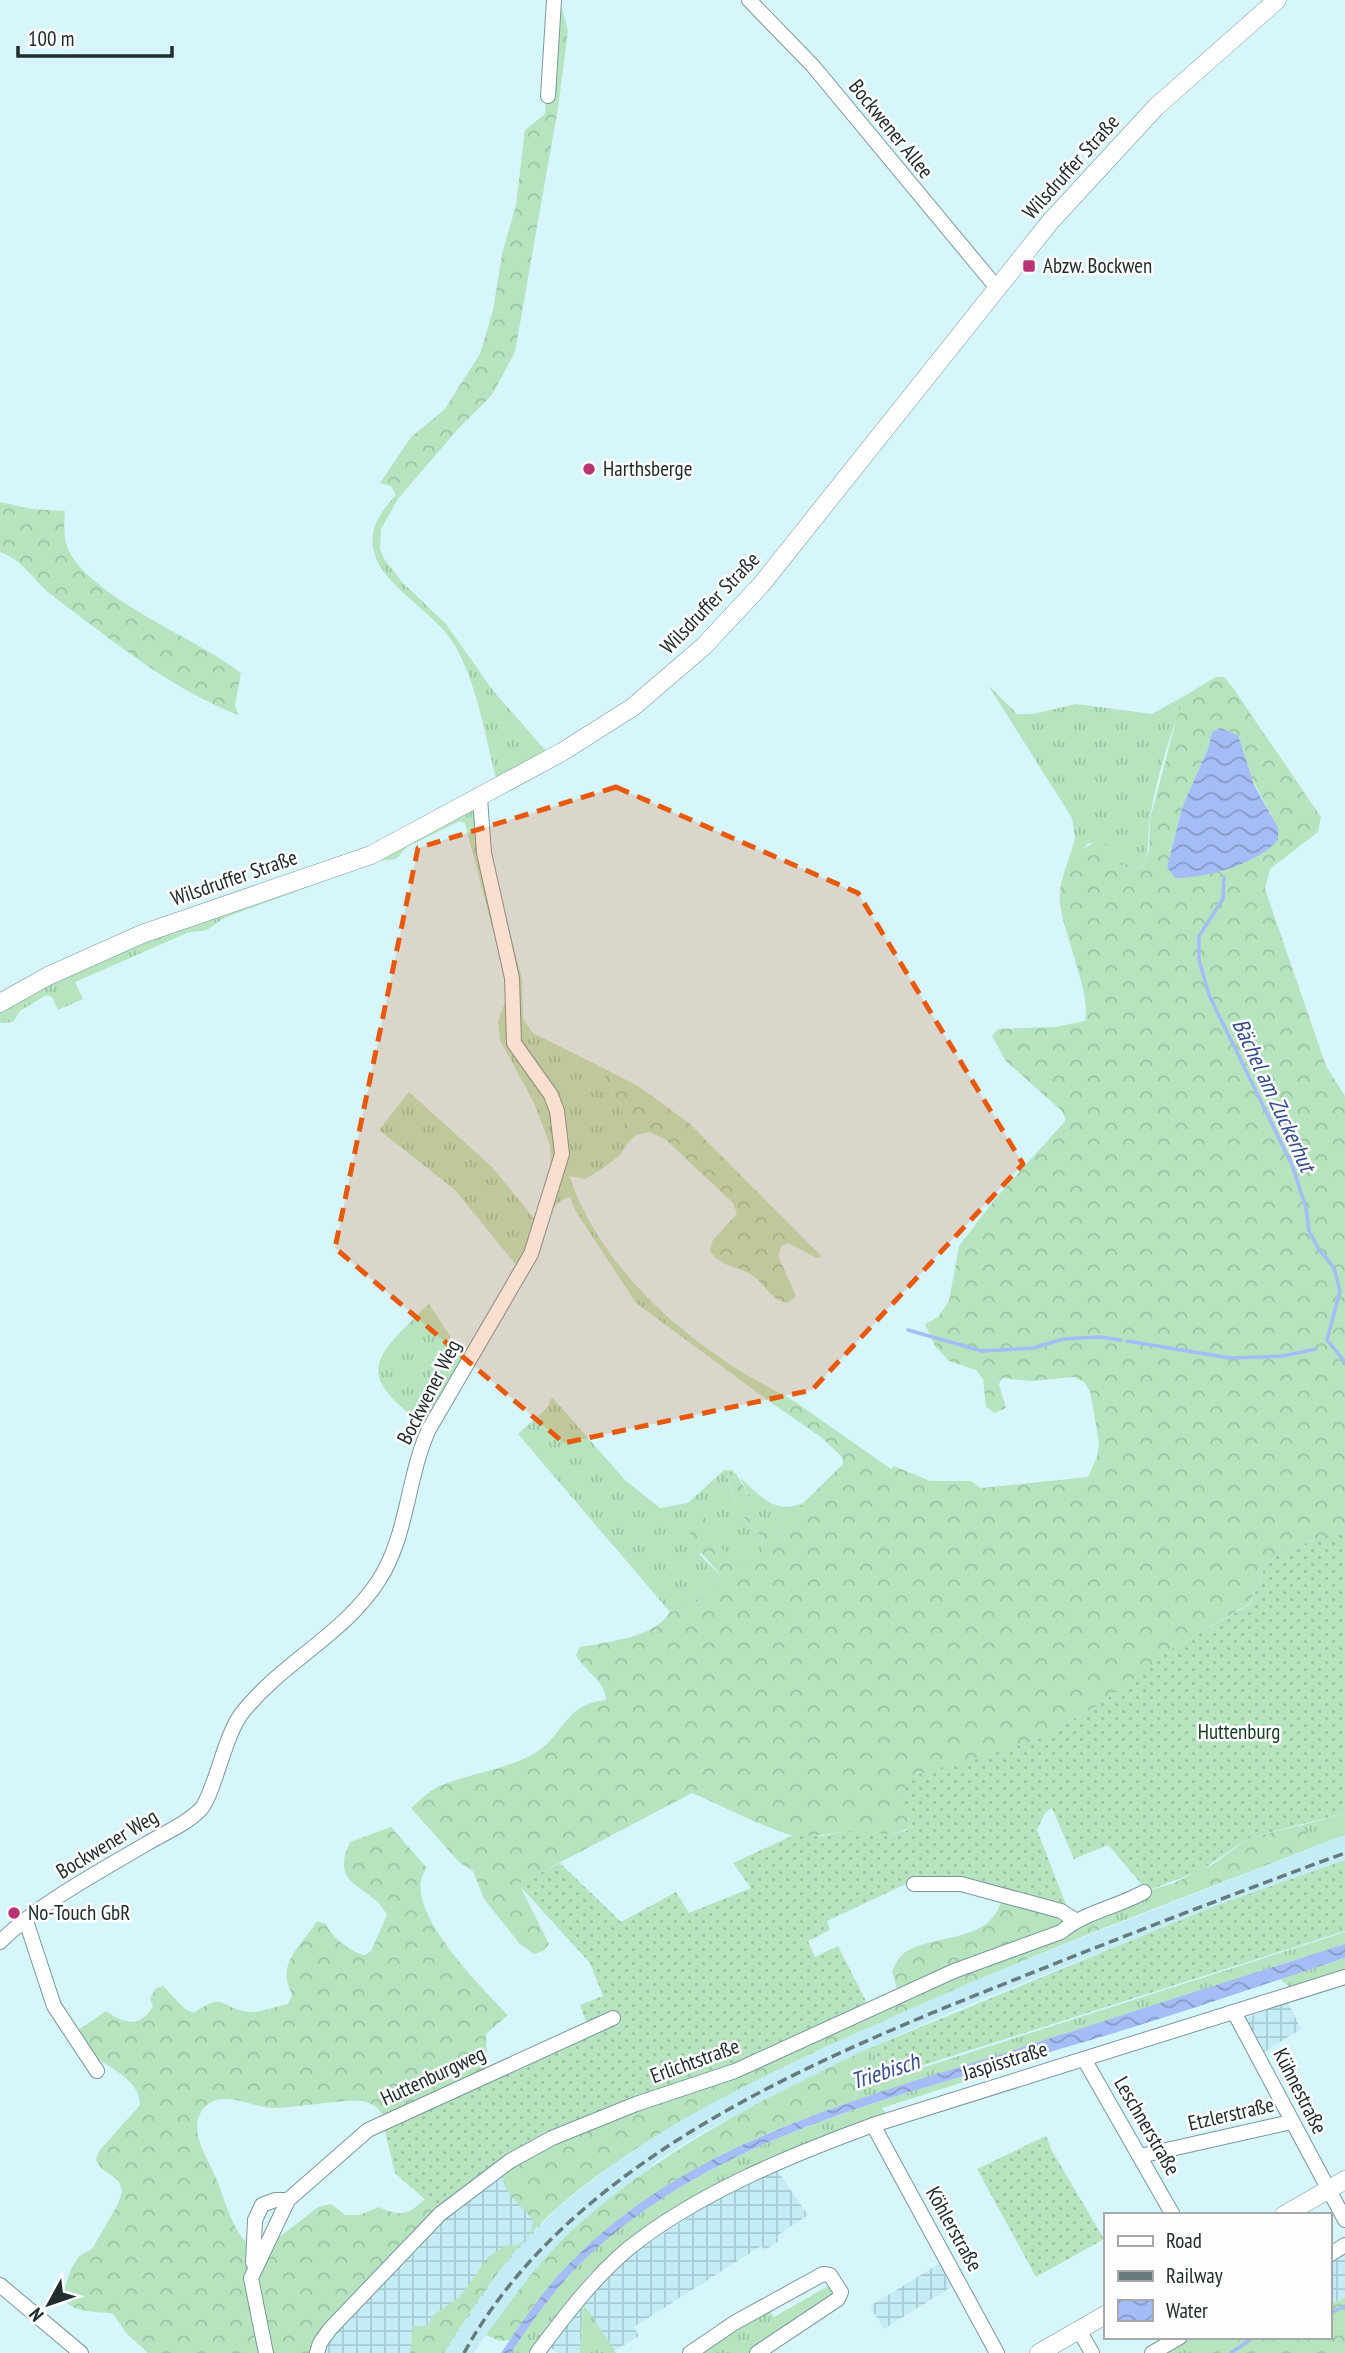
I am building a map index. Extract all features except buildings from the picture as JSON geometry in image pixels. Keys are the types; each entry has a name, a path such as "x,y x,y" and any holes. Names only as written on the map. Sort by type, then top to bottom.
{"main road":[{"name":"Wilsdruffer Straße","path":"0,1003 48,976 142,934 372,855 605,727 660,685 713,637 787,555 1050,222 1156,107 1277,0"},
{"path":"1288,2213 1345,2180"},
{"path":"1039,2353 1104,2316"}],"street":[{"path":"548,96 554,0"},
{"name":"Bockwener Allee","path":"749,0 813,66 997,288"},
{"name":"Bockwener Weg","path":"0,1941 26,1921 203,1808 240,1716 278,1676 357,1610 380,1578 389,1560 406,1508 419,1450 429,1429 531,1254 562,1154 561,1137 551,1095 514,1043 512,978 484,853 480,798"},
{"path":"914,1884 961,1884 1060,1911 1075,1920"},
{"name":"Erlichtstraße","path":"317,2353 320,2343 330,2329 414,2239 447,2208 510,2161 566,2131 735,2071 954,1971 1061,1932 1075,1920 1101,1912 1144,1892"},
{"path":"26,1921 54,2006 97,2071"},
{"name":"Jaspisstraße","path":"537,2353 572,2306 629,2248 730,2186 799,2153 873,2125 1345,1977"},
{"name":"Kühnestraße","path":"1234,2012 1345,2220"},
{"name":"Huttenburgweg","path":"251,2278 288,2200 368,2130 613,2018"},
{"name":"Leschnerstraße","path":"1084,2059 1171,2213"},
{"name":"Etzlerstraße","path":"1140,2157 1291,2122"},
{"name":"Köhlerstraße","path":"873,2125 997,2353"},
{"name":"Huttenburgweg","path":"266,2353 251,2278 255,2220 262,2205 275,2200 288,2200"},
{"path":"690,2353 741,2319 823,2274 830,2275 841,2292 838,2299 757,2353"},
{"path":"0,2285 81,2353"},
{"path":"1079,2330 1092,2353"},
{"path":"1152,2353 1176,2339"}],"highlighted area":[{"path":"616,787 858,893 1023,1164 812,1390 564,1443 335,1248 418,848"}],"shaded area":[{"path":"1345,1835 1345,1860 1215,1907 965,2006 867,2049 703,2132 657,2161 486,2335 474,2353 444,2353 501,2269 556,2209 640,2143 739,2088 941,1993"},
{"path":"1287,2001 1301,2029 1261,2054 1244,2019"},
{"path":"503,2167 542,2224 501,2269 444,2353 317,2353 413,2239"},
{"path":"777,2170 808,2215 777,2236 779,2241 765,2250 761,2246 634,2327 639,2336 614,2351 583,2305 580,2353 558,2353 548,2346 583,2303 626,2258 706,2206"},
{"path":"1345,2250 1345,2297 1331,2305 1331,2258"},
{"path":"940,2263 951,2287 884,2329 870,2306"}],"green space":[{"path":"553,6 562,8 568,31 558,108 515,352 492,395 456,431 398,499 391,486 380,483 411,437 444,410 480,354 493,310 502,254 516,205 525,130 545,114"},
{"path":"396,495 398,499 381,529 380,549 384,559 403,583 446,624 494,692 547,752 497,782 475,694 454,644 435,621 387,576 374,552 374,528"},
{"path":"0,502 32,509 65,511 66,543 83,570 124,603 241,673 235,705 238,715 189,691 142,662 53,596 16,561 0,552"},
{"path":"1216,677 1224,677 1321,817 1318,832 1270,869 1265,889 1326,1066 1345,1096 1345,1528 1281,1553 1266,1564 1250,1603 1173,1649 1099,1705 1034,1741 920,1774 899,1792 912,1825 899,1832 797,1836 760,1824 692,1793 519,1884 549,1944 544,1951 534,1954 520,1944 484,1899 473,1871 459,1862 411,1808 437,1787 530,1756 550,1741 580,1708 606,1700 599,1682 576,1655 580,1647 616,1641 653,1628 670,1612 700,1600 712,1589 720,1575 693,1540 688,1525 693,1518 704,1515 724,1551 737,1561 746,1564 763,1552 761,1537 737,1509 727,1475 732,1470 764,1521 782,1530 796,1510 843,1464 842,1457 821,1437 770,1402 781,1398 794,1401 891,1469 894,1466 930,1481 971,1481 981,1488 1088,1477 1097,1457 1099,1443 1090,1391 1084,1382 1074,1377 1031,1381 1002,1378 999,1384 1006,1408 995,1413 986,1407 983,1379 976,1370 949,1361 935,1346 925,1324 938,1317 949,1301 959,1246 996,1198 1066,1120 1062,1111 1006,1061 992,1036 998,1029 1055,1027 1085,1021 1081,981 1060,903 1065,868 1072,849 1083,849 1099,840 1109,846 1119,864 1131,869 1143,866 1149,850 1150,819 1177,717 1186,695","holes":["1212,732 1248,772 1278,827 1167,867 1183,805 1208,749"]},
{"path":"988,685 1017,714 1033,714 1076,704 1152,714 1186,695 1169,739 1156,786 1143,866 1131,869 1119,864 1109,846 1089,843 1083,849 1072,849 1075,838 1072,818"},
{"path":"486,803 485,835 522,979 523,1019 533,1033 599,1066 621,1107 627,1130 628,1143 621,1154 585,1179 569,1176 581,1204 613,1257 653,1303 725,1361 794,1401 781,1398 770,1402 636,1303 575,1210 570,1197 562,1200 548,1217 521,1271 455,1190 379,1130 409,1092 492,1167 533,1217 537,1218 551,1172 550,1145 534,1103 500,1040 498,1021 505,1002 506,981 465,823 460,821 407,847 396,859 379,861 224,918 207,930 187,933 75,982 83,999 58,1010 52,997 46,995 20,1011 13,1022 0,1023 0,1003 48,976"},
{"path":"599,1066 638,1086 689,1123 822,1257 817,1258 788,1243 781,1247 778,1256 796,1296 788,1303 773,1296 747,1272 714,1257 710,1251 713,1240 737,1214 733,1203 665,1139 649,1132 636,1135 628,1143 621,1107"},
{"path":"429,1304 467,1362 429,1429 389,1395 380,1381 378,1368 393,1340"},
{"path":"552,1397 625,1480 660,1508 688,1503 724,1470 732,1470 727,1476 737,1509 761,1537 763,1552 745,1565 738,1563 714,1540 707,1518 700,1555 720,1575 712,1589 700,1600 670,1612 518,1434 547,1408"},
{"path":"741,1478 762,1497 776,1505 784,1507 803,1503 782,1530 774,1528 756,1510"},
{"name":"Huttenburg","path":"1345,1528 1345,1813 1249,1838 1200,1871 1144,1892 1143,1886 1108,1845 1074,1859 1052,1808 1045,1813 1037,1830 1067,1907 933,1881 923,1876 827,1921 830,1930 808,1941 815,1957 838,1946 870,2009 735,2071 566,2131 439,2212 395,2173 384,2127 587,2024 580,2005 603,1996 590,1963 518,1884 560,1863 621,1922 676,1892 689,1913 751,1888 733,1863 794,1835 822,1836 847,1831 893,1834 906,1831 912,1825 899,1792 919,1774 1034,1741 1099,1705 1172,1649 1250,1604 1266,1564 1281,1553"},
{"path":"1345,1813 1345,1835 1313,1847 1306,1831 1299,1826"},
{"path":"1298,1826 1306,1831 1313,1847 1171,1902 1174,1883 1215,1863 1249,1838"},
{"path":"391,1827 427,1868 421,1884 423,1903 433,1924 464,1967 508,2015 486,2034 487,2071 385,2119 375,2106 358,2101 270,2108 236,2100 218,2100 211,2102 199,2116 198,2134 235,2225 253,2249 264,2249 318,2207 331,2204 345,2215 359,2215 379,2207 404,2213 425,2199 439,2212 317,2353 148,2353 127,2334 113,2314 77,2309 62,2296 71,2269 79,2256 92,2249 118,2204 122,2191 119,2181 101,2168 96,2160 99,2151 140,2105 138,2093 131,2083 90,2051 82,2042 78,2030 106,2011 119,2019 138,2021 153,2006 150,1998 156,1988 163,1986 185,2009 194,2013 204,2006 218,2002 249,2012 288,2004 292,1994 288,1983 288,1964 317,1921 326,1924 332,1934 348,1948 365,1955 371,1951 387,1915 380,1905 348,1877 344,1869 345,1857 350,1842"},
{"path":"1345,1860 1345,1931 883,2078 872,2047 1215,1906"},
{"path":"1174,1883 1171,1902 1104,1928 1108,1922 1101,1912 1144,1892"},
{"path":"1001,1902 1051,1913 1064,1923 1101,1912 1108,1922 1104,1928 821,2049 717,2101 652,2139 589,2182 558,2207 526,2239 533,2219 507,2189 503,2167 899,1995 892,1971 903,1954 921,1945 974,1931 995,1915"},
{"path":"1345,1932 1345,1944 855,2101 867,2071 867,2049 872,2047 884,2080"},
{"path":"1345,1958 1345,1969 1289,1987 1280,1979"},
{"path":"867,2049 867,2071 855,2101 755,2139 707,2163 661,2191 618,2222 578,2257 542,2296 510,2340 500,2341 486,2335 552,2250 578,2225 646,2171 752,2106"},
{"path":"1004,2065 998,2071 882,2108 886,2114 678,2206 635,2235 588,2275 528,2353 511,2353 551,2296 585,2258 642,2211 690,2182 790,2133 897,2096"},
{"path":"1046,2136 1052,2151 1104,2239 1036,2277 977,2169"},
{"path":"526,2239 496,2276 444,2353 410,2353 413,2326 428,2326 433,2315 460,2297 488,2257 507,2245"},
{"path":"824,2279 836,2295 752,2353 696,2353 769,2310 774,2317 828,2286"},
{"path":"1345,2297 1345,2353 1212,2353 1239,2339 1331,2339 1331,2305"},
{"path":"583,2303 616,2353 580,2353"},
{"path":"1188,2339 1239,2339 1212,2353 1163,2353"}],"water":[{"path":"1220,728 1238,735 1254,785 1278,827 1278,840 1269,849 1245,863 1202,875 1175,878 1167,867 1183,805 1208,749 1212,732"},
{"path":"1345,1944 1345,1958 1137,2026 882,2101 761,2146 703,2174 649,2207 598,2247 551,2297 511,2353 501,2353 545,2291 576,2257 621,2217 671,2183 723,2154 778,2129 892,2088"}],"waterway":[{"name":"Bächel am Zuckerhut","path":"1224,877 1223,899 1199,936 1199,960 1209,995 1292,1165 1306,1208 1309,1231 1334,1268 1340,1291 1327,1340 1345,1362"},
{"path":"908,1330 982,1351 1034,1348 1063,1339 1100,1337 1121,1340"},
{"path":"1127,1341 1230,1358 1283,1356 1316,1349"},
{"path":"1331,2313 1345,2306"},
{"path":"1231,2353 1251,2339"}],"railway":[{"path":"464,2353 512,2282 571,2220 639,2166 715,2118 794,2075 875,2037 1150,1926 1345,1853"}],"place":[{"name":"Abzw. Bockwen","path":"1029,266"},
{"name":"Harthsberge","path":"589,469"},
{"name":"No-Touch GbR","path":"14,1913"}],"water label":[{"name":"Triebisch","path":"885,2071"}]}
